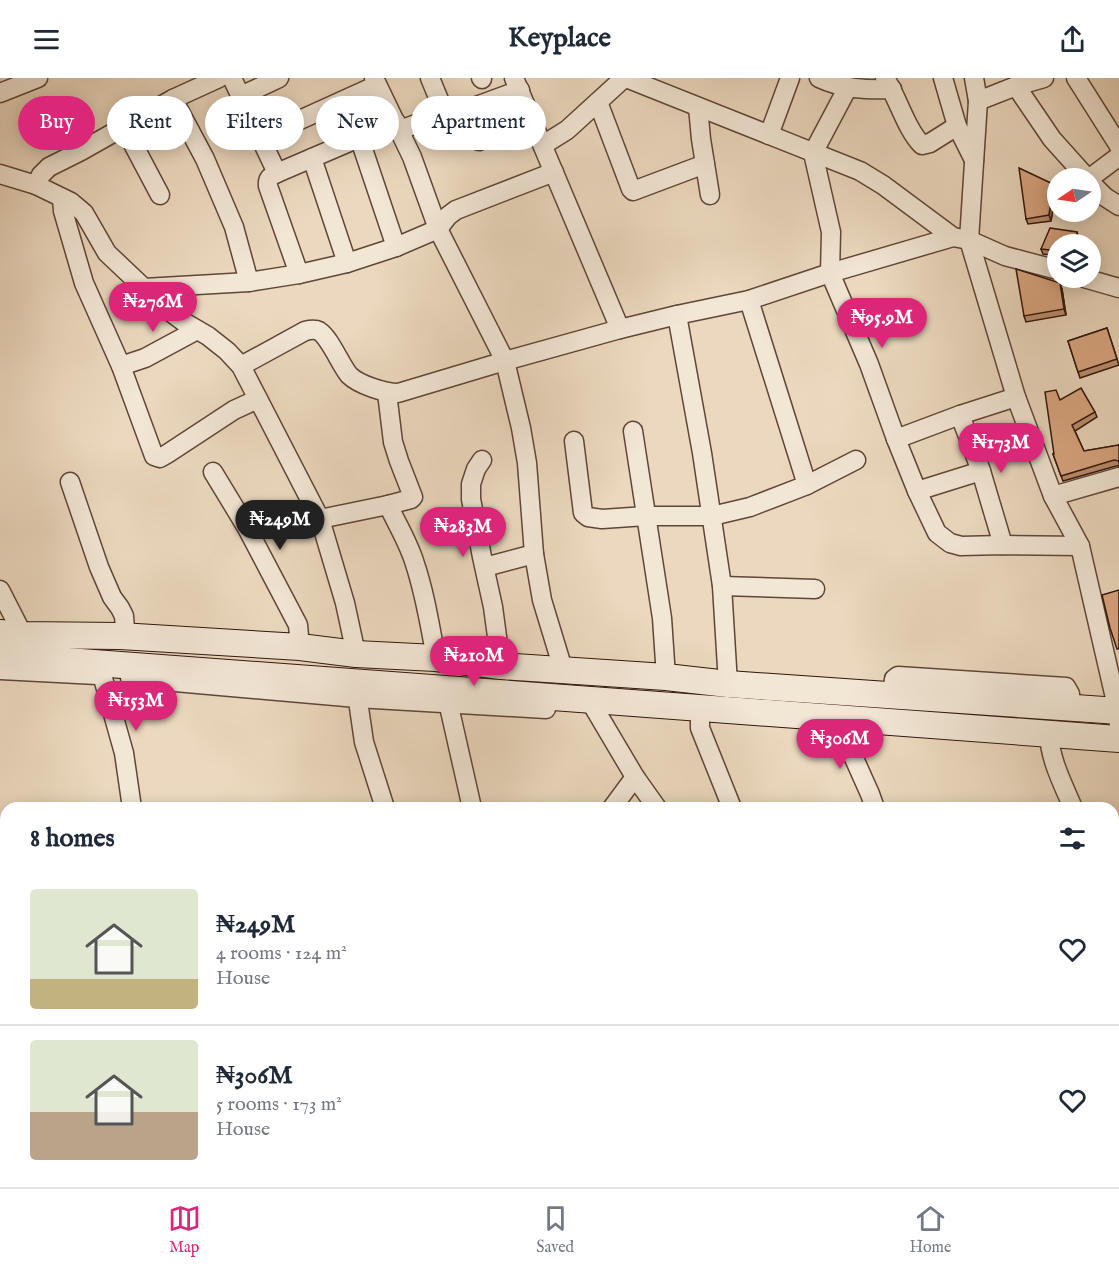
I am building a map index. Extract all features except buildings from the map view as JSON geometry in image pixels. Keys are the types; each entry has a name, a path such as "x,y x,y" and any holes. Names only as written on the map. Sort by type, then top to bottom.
{"main road":[{"path":"11,634 120,636 300,647 356,654 436,658 501,666 892,695 1007,693 1119,717"},
{"path":"0,656 100,670 356,690 1049,739 1119,739"}],"street":[{"path":"0,93 38,78"},
{"path":"180,96 219,78"},
{"path":"232,78 241,96 279,78"},
{"path":"399,126 440,115 442,107 430,78"},
{"path":"546,143 567,130 625,78 860,171 961,238 1005,256 1047,267"},
{"path":"769,135 790,78"},
{"path":"819,78 848,87 872,90 888,83 915,138 922,145 930,143 957,126"},
{"path":"943,78 957,126 974,160"},
{"path":"974,78 978,100 974,160 961,238 1016,398 1053,496 1080,546 1119,717"},
{"path":"978,100 1044,78"},
{"path":"1076,78 1119,146"},
{"path":"304,117 376,82 383,96"},
{"path":"493,96 517,84"},
{"path":"1016,86 1052,140 1078,168"},
{"path":"848,87 813,153 831,232 830,273 869,364 917,491 937,533 950,543 962,546 1080,546"},
{"path":"598,102 633,191 705,164"},
{"path":"698,107 710,195"},
{"path":"399,128 438,229 505,361 527,463 534,554 542,600 563,669"},
{"path":"36,185 49,167 107,136"},
{"path":"193,136 234,227 249,282"},
{"path":"136,150 160,195"},
{"path":"266,150 277,173"},
{"path":"299,274 268,181 277,173 330,150"},
{"path":"363,150 396,247"},
{"path":"545,150 620,329"},
{"path":"1101,171 1119,155"},
{"path":"312,158 347,263"},
{"path":"1,170 71,202 84,213 107,253 164,307 208,336 241,366 320,519 345,603 356,654"},
{"path":"144,288 249,282 347,263 396,247 438,229 456,210 554,172"},
{"path":"1101,193 1119,206"},
{"path":"62,198 63,211 84,283 121,366 154,456 160,458 234,410 258,399"},
{"path":"241,366 305,331 318,331 326,338 351,377 374,389 387,393 398,393 620,329 749,300 830,273 961,238"},
{"path":"1101,283 1119,288"},
{"path":"749,300 807,485"},
{"path":"677,315 723,586 728,684"},
{"path":"121,366 145,358 197,330"},
{"path":"320,519 388,506 411,499 413,496 393,441 387,393"},
{"path":"896,439 960,415 1016,398"},
{"path":"960,415 981,471 1003,545"},
{"path":"633,431 662,618 666,677"},
{"path":"574,441 583,513 588,517 602,519 712,516 750,507 807,485 856,460"},
{"path":"482,460 471,484 471,499 493,607 501,666"},
{"path":"917,491 981,471"},
{"path":"213,472 248,528 298,625 300,647"},
{"path":"1053,496 1119,477"},
{"path":"70,482 99,567 112,597 124,616 124,629 120,636"},
{"path":"388,506 414,561 427,608 436,658"},
{"path":"485,567 534,554"},
{"path":"723,586 815,589"},
{"path":"0,590 11,634"},
{"path":"0,670 100,670 123,753 131,802"},
{"path":"356,690 364,742 383,802"},
{"path":"447,696 471,802"},
{"path":"593,706 635,777 653,802"},
{"path":"700,714 700,728 729,802"},
{"path":"839,724 873,802"},
{"path":"1071,802 1053,759 1049,739 1119,747"},
{"path":"616,802 635,777"}]}
